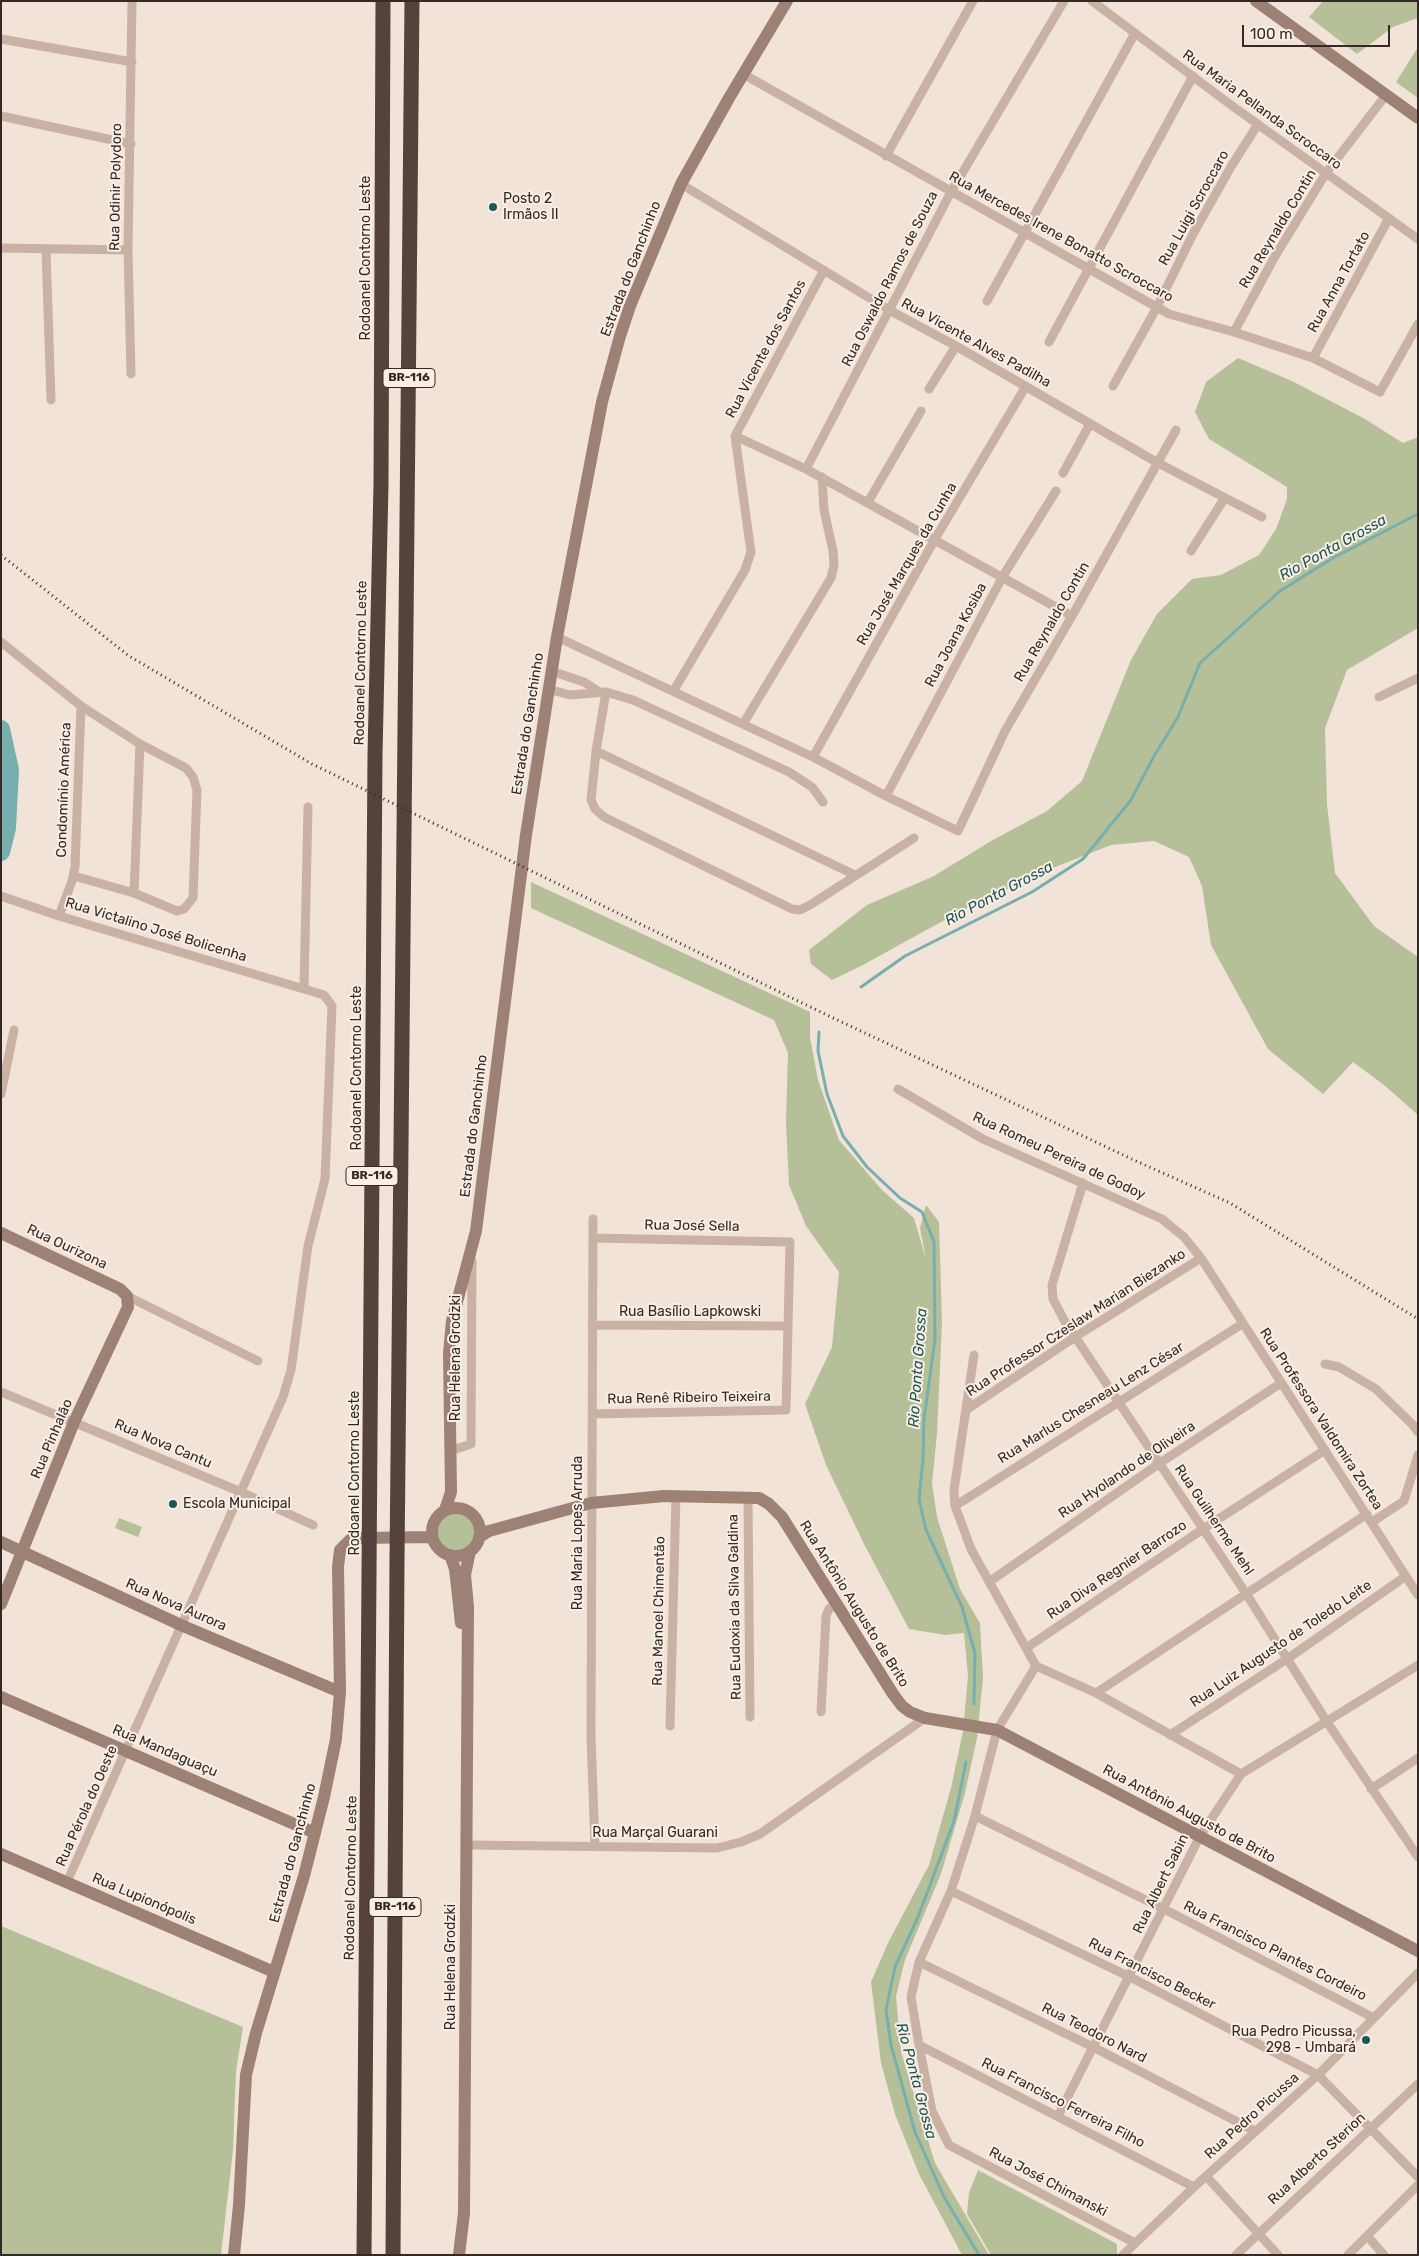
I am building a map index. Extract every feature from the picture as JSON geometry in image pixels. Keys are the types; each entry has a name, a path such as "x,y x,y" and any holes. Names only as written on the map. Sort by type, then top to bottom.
{"highway":[{"name":"Rodoanel Contorno Leste","path":"364,2255 371,1561 375,755 382,474 383,1"},
{"name":"BR-116","path":"393,2255 397,1559 412,1"}],"main road":[{"name":"Estrada do Ganchinho","path":"445,1510 451,1492 450,1337 458,1293 472,1251 519,886 548,689 594,442 612,364 630,306 681,184 787,1"},
{"path":"1256,1 1418,118"},
{"name":"Rua Ourizona","path":"1,1233 124,1292"},
{"name":"Rua Pinhalão","path":"1,1604 74,1422 128,1307 124,1292"},
{"name":"Estrada do Ganchinho","path":"451,1492 460,1508"},
{"name":"Rua Antônio Augusto de Brito","path":"482,1532 592,1504 676,1496 759,1498 769,1504 782,1517 902,1706 925,1718 996,1730 1418,1951"},
{"path":"460,1508 473,1515 482,1532 470,1551 457,1556 450,1555 438,1548 432,1537 435,1520 445,1510 460,1508"},
{"name":"Estrada do Ganchinho","path":"234,2255 239,2205 246,2075 274,1972 316,1832 336,1739 340,1692 338,1567 340,1550 350,1540 357,1538 432,1537"},
{"name":"Rua Nova Aurora","path":"1,1542 183,1626 340,1692"},
{"name":"Rua Helena Grodzki","path":"459,2255 464,2213 468,1680 468,1607 465,1574 470,1551"},
{"name":"Rua Helena Grodzki","path":"450,1555 456,1577 468,1680"},
{"name":"Rua Mandaguaçu","path":"1,1697 316,1832"},
{"name":"Rua Lupionópolis","path":"1,1854 274,1972"}],"street":[{"name":"Rua Odinir Polydoro","path":"131,374 128,250 132,1"},
{"path":"886,156 973,1"},
{"name":"Rua Oswaldo Ramos de Souza","path":"806,469 951,192 1064,1"},
{"name":"Rua Maria Pellanda Scroccaro","path":"1092,1 1326,174 1418,239"},
{"path":"987,301 1023,232 1135,33"},
{"path":"1,39 132,62"},
{"name":"Rua Mercedes Irene Bonatto Scroccaro","path":"743,74 1168,314 1234,332 1313,358 1380,392 1418,324"},
{"path":"1049,342 1193,76"},
{"name":"Rua Reynaldo Contin","path":"1234,332 1274,258 1326,174 1386,95"},
{"path":"1,116 131,144"},
{"name":"Rua Luigi Scroccaro","path":"1113,386 1157,307 1193,234 1232,165 1258,124"},
{"name":"Rua Vicente Alves Padilha","path":"681,184 890,311 956,346 1158,463 1224,499 1262,517"},
{"name":"Rua Anna Tortato","path":"1313,358 1389,218"},
{"path":"1,248 128,250"},
{"path":"46,250 51,400"},
{"name":"Rua Vicente dos Santos","path":"674,690 745,570 751,552 734,436 824,270"},
{"path":"929,389 956,346"},
{"name":"Rua José Marques da Cunha","path":"813,757 936,539 1026,386"},
{"path":"868,502 921,411"},
{"path":"1063,473 1090,424"},
{"name":"Rua Reynaldo Contin","path":"886,796 958,831 1005,731 1176,430"},
{"path":"734,436 822,477 1072,616"},
{"path":"743,724 831,578 834,565 833,551 824,510 822,477"},
{"name":"Rua Joana Kosiba","path":"886,796 1003,576 1056,491"},
{"path":"1191,551 1224,499"},
{"path":"557,637 674,690 813,757 886,796"},
{"name":"Condomínio América","path":"1,642 82,706 140,744 186,768 193,777 197,790 193,898 184,909 177,910 134,893 74,876"},
{"path":"551,671 584,682 602,692 633,700 788,772 812,787 823,802"},
{"path":"1379,697 1418,678"},
{"path":"580,695 579,685 584,682"},
{"path":"548,689 570,695 602,692"},
{"path":"602,692 591,800 595,809 604,817 792,909 800,910 810,905 914,838"},
{"name":"Condomínio América","path":"59,916 74,876 82,706"},
{"path":"134,893 140,744"},
{"path":"596,751 855,875"},
{"path":"304,988 308,808"},
{"name":"Rua Victalino José Bolicenha","path":"1,896 59,916 304,988 324,995 332,1006 325,1179 308,1246 297,1324"},
{"path":"1,1094 14,1030"},
{"name":"Rua Romeu Pereira de Godoy","path":"898,1089 983,1138 1162,1219 1184,1237 1201,1258"},
{"name":"Rua Guilherme Mehl","path":"1083,1183 1052,1293 1064,1320 1247,1595 1326,1722 1416,1853"},
{"name":"Rua Maria Lopes Arruda","path":"593,1219 591,1737 594,1846"},
{"name":"Rua José Sella","path":"593,1238 790,1242 788,1326"},
{"name":"Rua Helena Grodzki","path":"450,1451 471,1444 472,1251"},
{"name":"Rua Professora Valdomira Zortea","path":"1201,1258 1418,1595"},
{"name":"Rua Professor Czeslaw Marian Biezanko","path":"966,1410 1201,1258"},
{"path":"124,1292 258,1361"},
{"name":"Rua Pérola do Oeste","path":"67,1882 183,1626 283,1397 292,1370 297,1324"},
{"name":"Rua Marlus Chesneau Lenz César","path":"955,1506 1242,1324"},
{"name":"Rua Basílio Lapkowski","path":"592,1325 788,1326"},
{"name":"Rua Renê Ribeiro Teixeira","path":"592,1414 786,1410 788,1326"},
{"path":"974,1355 954,1490 955,1506 972,1549 1036,1666 1096,1693 1241,1774"},
{"path":"1324,1364 1339,1367 1376,1389 1418,1432"},
{"name":"Rua Hyolando de Oliveira","path":"989,1582 1160,1463 1281,1383"},
{"name":"Rua Nova Cantu","path":"1,1392 241,1492 313,1525"},
{"name":"Rua Diva Regnier Barrozo","path":"1026,1648 1203,1528 1325,1450"},
{"path":"1096,1693 1369,1518 1404,1501 1418,1455"},
{"name":"Rua Manoel Chimentão","path":"670,1726 676,1496"},
{"name":"Rua Eudoxia da Silva Galdina","path":"748,1497 750,1717"},
{"name":"Rua Luiz Augusto de Toledo Leite","path":"1170,1735 1287,1659 1406,1576"},
{"path":"821,1712 826,1616 829,1609 836,1604"},
{"name":"Rua Albert Sabin","path":"1058,2116 1200,1836 1241,1774 1418,1665"},
{"path":"919,2045 911,1998 919,1962 951,1891 975,1816 996,1730 1036,1666"},
{"name":"Rua Marçal Guarani","path":"467,1845 717,1848 741,1842 760,1834 925,1718"},
{"path":"1371,1789 1418,1758"},
{"name":"Rua Francisco Plantes Cordeiro","path":"975,1816 1164,1909 1374,2018"},
{"name":"Rua Francisco Becker","path":"951,1891 1130,1977 1318,2075 1418,2177"},
{"name":"Rua Teodoro Nard","path":"919,1962 1094,2047 1255,2131"},
{"name":"Rua Pedro Picussa","path":"1123,2255 1194,2187 1318,2075 1418,1973"},
{"name":"Rua Francisco Ferreira Filho","path":"919,2045 1194,2187"},
{"name":"Rua José Chimanski","path":"919,2045 932,2112 949,2145 1135,2243"},
{"name":"Rua Alberto Sterion","path":"1236,2255 1418,2084"},
{"path":"1206,2176 1278,2255"},
{"path":"1348,2255 1418,2185"},
{"path":"1368,2237 1384,2255"}],"green space":[{"path":"1323,1 1418,1 1418,18 1393,27 1357,54 1309,17"},
{"path":"1418,47 1418,98 1396,82"},
{"path":"1238,358 1292,381 1365,419 1403,443 1418,437 1418,628 1347,670 1325,728 1327,804 1335,873 1374,926 1418,957 1418,1115 1384,1085 1353,1062 1323,1094 1268,1049 1211,945 1202,886 1189,857 1154,841 1111,845 1053,868 961,911 832,980 811,964 809,950 867,905 934,876 991,841 1047,811 1082,781 1131,660 1157,614 1192,579 1221,575 1259,555 1276,529 1287,499 1287,487 1209,439 1195,412 1206,382"},
{"path":"531,882 810,1012 810,1037 818,1080 839,1140 882,1190 914,1218 926,1259 920,1228 926,1205 939,1222 942,1322 937,1434 932,1483 937,1517 960,1589 980,1623 983,1678 977,1738 965,1793 941,1874 905,1960 896,1996 901,2052 935,2163 989,2255 962,2255 919,2174 895,2114 881,2063 871,1982 888,1943 929,1865 951,1788 963,1731 968,1676 964,1633 945,1635 909,1629 864,1544 826,1465 805,1404 832,1347 839,1272 806,1226 789,1185 786,1122 788,1053 774,1020 531,908"},
{"path":"456,1513 463,1514 469,1519 474,1525 474,1539 469,1545 463,1550 456,1551 449,1550 443,1545 438,1539 437,1532 438,1525 443,1519 449,1514"},
{"path":"119,1518 142,1527 138,1537 115,1528"},
{"path":"1,1926 243,2027 236,2071 233,2150 221,2255 1,2255"},
{"path":"978,2170 1117,2244 1117,2255 991,2255 967,2214 969,2193"}],"waterway":[{"name":"Rio Ponta Grossa","path":"861,987 905,956 1032,892 1083,859 1131,800 1154,756 1178,717 1200,663 1280,591 1333,558 1418,514"},
{"path":"1,729 10,770 7,828 1,852"},
{"name":"Rio Ponta Grossa","path":"819,1032 818,1051 827,1094 843,1136 867,1167 900,1198 922,1212 934,1242 935,1339 924,1419 919,1499 926,1530 962,1607 975,1653 974,1704"},
{"name":"Rio Ponta Grossa","path":"966,1762 954,1821 918,1917 895,1967 886,2010 891,2045 915,2132 944,2197 979,2255"}],"railway":[{"path":"1,555 129,656 312,764 829,1016 1136,1161 1230,1203 1418,1319"}],"place":[{"name":"Posto 2 Irmãos II","path":"493,207"},
{"name":"Escola Municipal","path":"173,1504"},
{"name":"Rua Pedro Picussa, 298 - Umbará","path":"1366,2040"}]}
